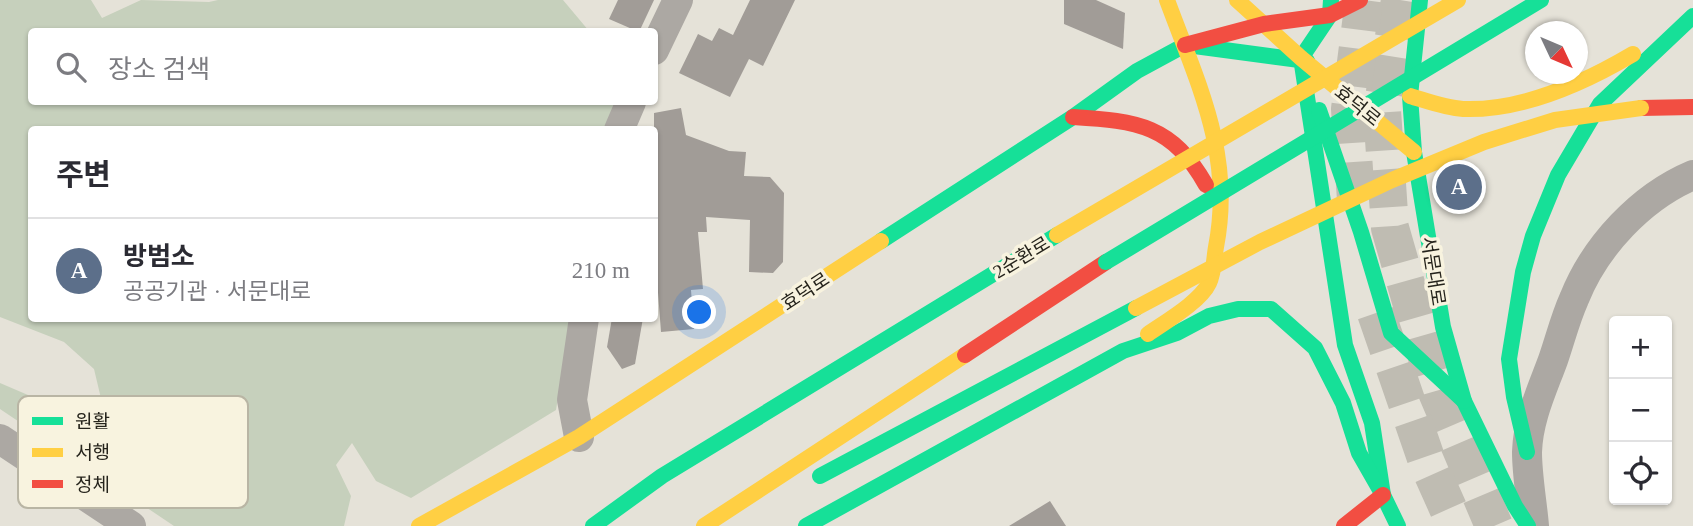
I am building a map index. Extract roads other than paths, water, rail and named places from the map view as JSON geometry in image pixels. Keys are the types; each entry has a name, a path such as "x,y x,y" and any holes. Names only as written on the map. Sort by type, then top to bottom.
{"main road":[{"name":"효덕로","path":"1237,0 1301,58 1414,152"},
{"path":"1360,0 1331,7 1301,58 1345,345 1373,423 1383,495"},
{"name":"서문대로","path":"1420,0 1410,96 1414,152 1443,327 1464,401 1515,506 1528,526"},
{"name":"2순환로","path":"593,526 662,476 1057,235 1458,0"},
{"path":"704,526 1106,262 1541,0"},
{"name":"효덕로","path":"1165,2 1228,34 1301,58"},
{"path":"806,526 1123,351 1188,307 1209,284 1222,218 1222,176 1214,129 1185,45 1165,2"},
{"name":"효덕로","path":"419,526 579,437 1073,117 1137,71 1185,45 1331,7"},
{"path":"1185,45 1301,58 1410,96 1463,109 1502,105 1555,91 1610,69 1692,16"},
{"path":"1527,452 1514,397 1509,359 1522,272 1533,236 1558,176 1600,104 1692,16"},
{"path":"1301,58 1361,232 1391,332 1464,401"},
{"path":"809,482 1272,237 1392,180 1484,142 1555,120 1641,108 1693,107"},
{"path":"1073,117 1125,120 1159,131 1177,145 1199,171 1222,218"},
{"path":"1123,351 1177,333 1209,316 1238,309 1271,309 1315,348 1343,403 1359,453 1398,526"},
{"path":"1343,526 1383,495"},
{"path":"726,526 761,507"}],"street":[{"path":"658,42 678,0"},
{"path":"622,126 630,105"},
{"path":"1534,526 1527,452 1531,418 1574,299 1590,267 1646,202 1670,185 1693,175"},
{"path":"579,437 572,400 583,322"},
{"path":"0,439 18,451"},
{"path":"104,508 131,526"}],"tunnel":[{"path":"1356,200 1350,109 1364,0"},
{"path":"1400,0 1382,110 1390,228 1437,392 1494,526"},
{"path":"1376,313 1427,461 1456,526"}],"place":[{"name":"방범소","path":"1459,187"}]}
